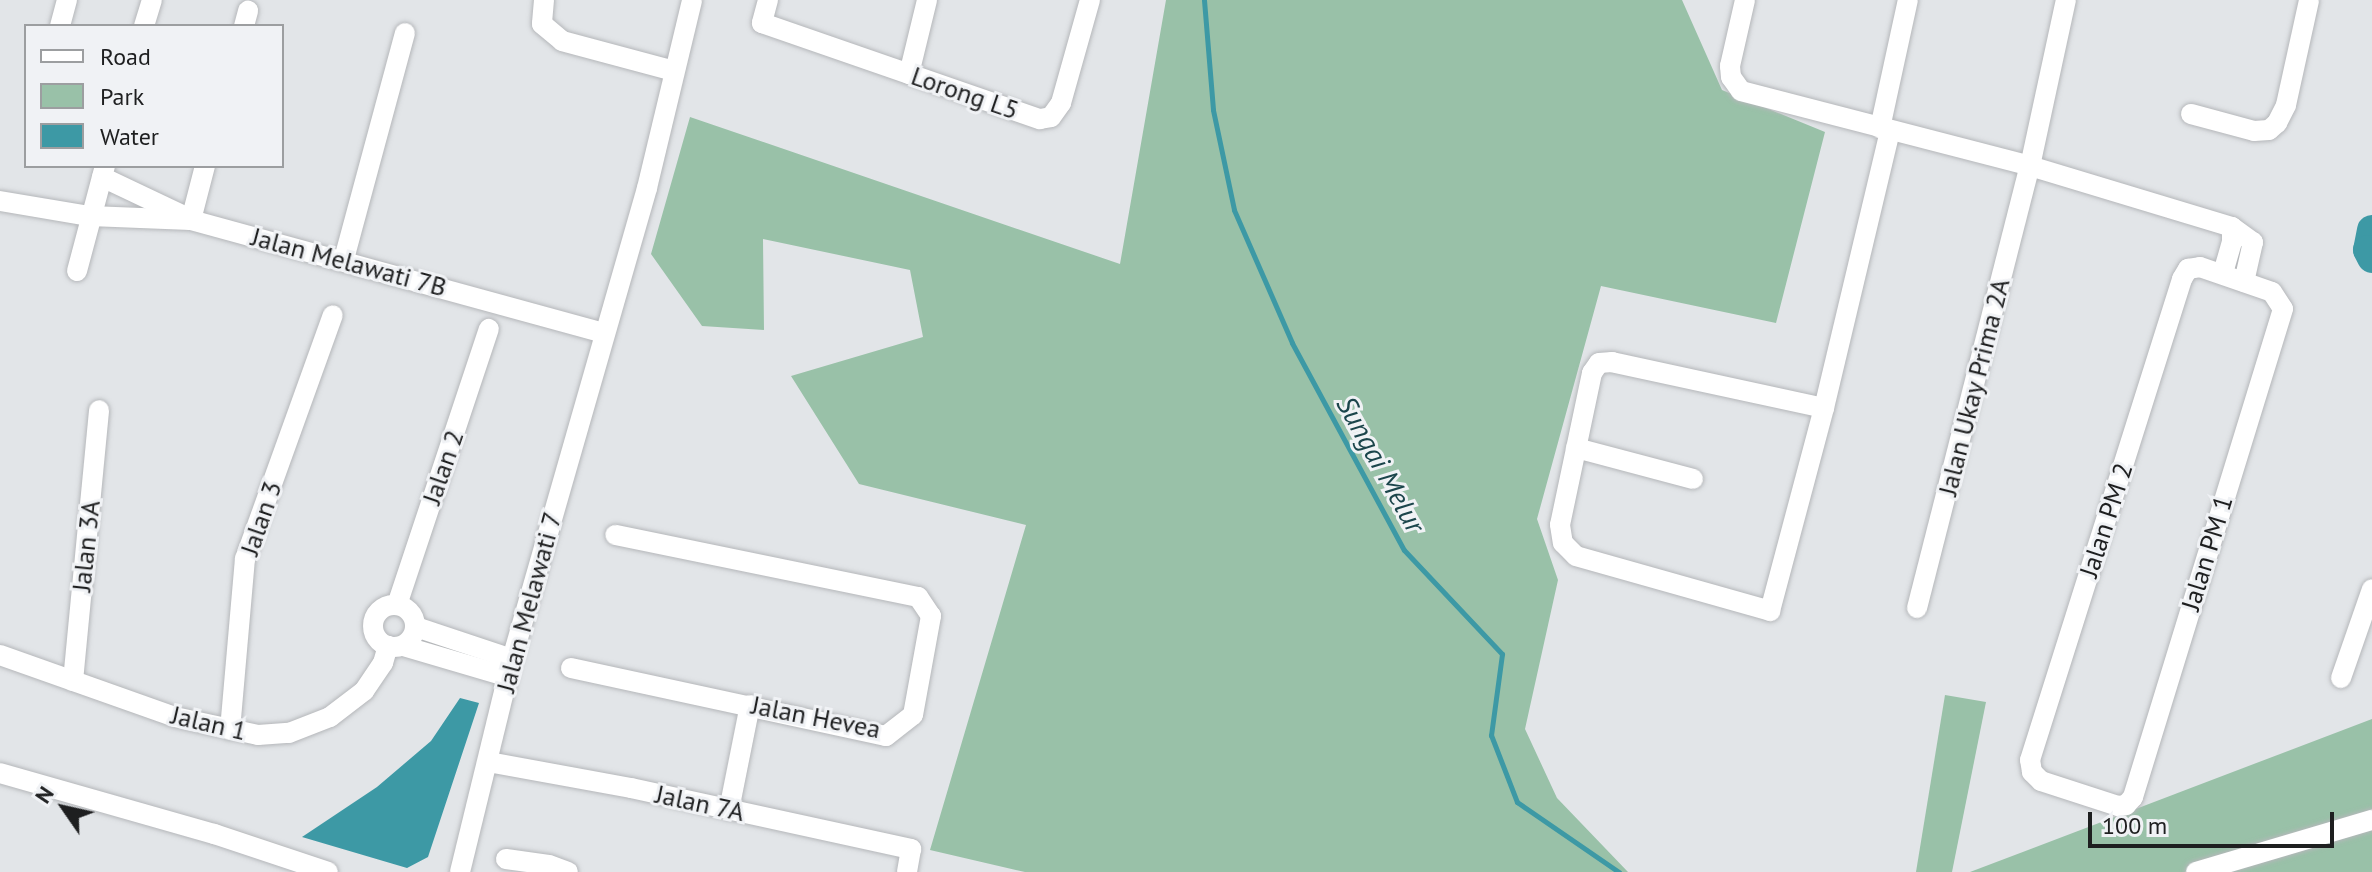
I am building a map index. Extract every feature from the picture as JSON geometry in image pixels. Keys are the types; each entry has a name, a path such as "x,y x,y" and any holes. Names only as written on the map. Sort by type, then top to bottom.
{"street":[{"path":"61,24 67,0"},
{"path":"145,24 152,0"},
{"path":"544,0 542,24 562,41 674,71"},
{"name":"Jalan Melawati 7","path":"460,872 510,668 603,333 647,188 692,0"},
{"name":"Lorong L5","path":"768,0 762,23 1040,119 1051,117 1061,103 1090,0"},
{"path":"909,74 927,0"},
{"path":"1745,0 1730,66 1737,84 1751,95 2030,166 2232,227 2253,242 2244,282 2223,273 2232,242 2232,227"},
{"path":"1824,408 1612,362 1599,363 1592,373 1560,525 1563,543 1576,556 1770,611 1824,408 1885,130 1908,0"},
{"name":"Jalan Ukay Prima 2A","path":"1917,608 2030,166 2066,0"},
{"path":"2191,114 2254,131 2269,130 2277,123 2286,105 2309,0"},
{"path":"344,259 405,33"},
{"path":"77,271 104,172 191,220 204,168"},
{"name":"Jalan Melawati 7B","path":"0,201 90,216 191,220 344,259 603,333"},
{"name":"Jalan PM 2","path":"2126,805 2041,781 2032,772 2030,760 2188,269 2200,267 2223,273"},
{"name":"Jalan PM 1","path":"2126,805 2133,797 2283,309 2280,299 2272,292 2244,282"},
{"name":"Jalan 3","path":"230,730 245,559 333,315"},
{"name":"Jalan 2","path":"397,605 489,329"},
{"name":"Jalan 3A","path":"73,681 99,410"},
{"path":"1576,448 1693,479"},
{"name":"Jalan Hevea","path":"571,668 886,736 913,715 931,616 918,597 615,535"},
{"path":"2341,678 2372,589"},
{"path":"396,646 414,635 416,627 409,610 397,605 385,607 373,622 377,639 396,646 510,668"},
{"path":"416,627 510,668"},
{"name":"Jalan 1","path":"0,655 175,717 258,735 289,733 330,717 364,691 396,646"},
{"path":"729,810 750,705"},
{"name":"Jalan 7A","path":"488,762 911,849 907,872"},
{"path":"0,773 214,834 328,872"},
{"path":"2196,872 2372,820"},
{"path":"506,859 549,865 568,872"}],"green space":[{"path":"1166,0 1682,0 1722,90 1825,132 1776,323 1601,286 1537,519 1558,580 1525,729 1557,798 1628,872 1025,872 930,850 1026,525 859,484 791,376 923,337 910,270 763,239 764,330 702,326 651,254 690,117 1120,264"},
{"path":"1945,695 1986,702 1952,872 1916,872"},
{"path":"2372,719 2372,872 1970,872"}],"water":[{"path":"460,698 479,703 428,857 407,868 302,837 377,787 431,741"}],"waterway":[{"name":"Sungai Melur","path":"1204,0 1213,110 1234,210 1292,343 1404,550 1502,654 1491,735 1517,802 1619,872"},
{"path":"2372,230 2368,250 2372,258"}]}
